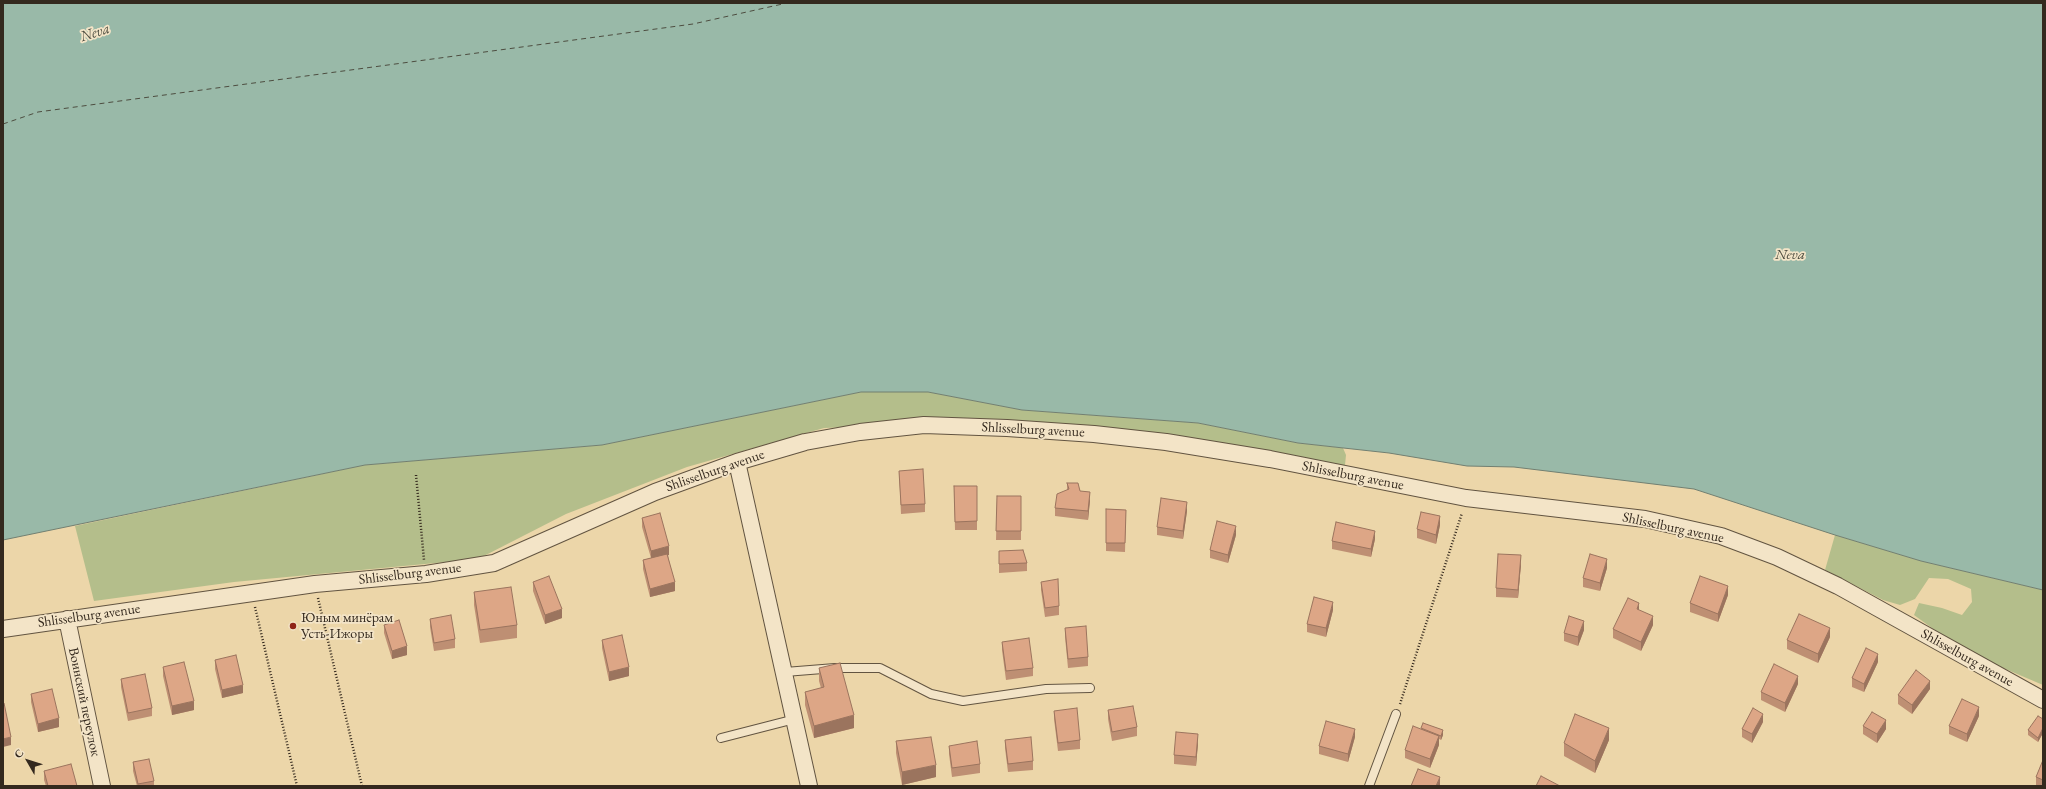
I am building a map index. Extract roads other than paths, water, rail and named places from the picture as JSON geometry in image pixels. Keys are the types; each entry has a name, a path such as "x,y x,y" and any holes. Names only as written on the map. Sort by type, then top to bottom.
{"street":[{"name":"Shlisselburg avenue","path":"3,629 315,584 426,574 494,563 655,492 737,462 805,442 860,432 924,425 1007,428 1094,434 1166,442 1270,459 1466,498 1645,519 1721,536 1777,557 1838,586 2043,700"},
{"path":"737,462 785,672 809,786"},
{"name":"Воинский переулок","path":"67,619 102,786"}],"lane":[{"path":"785,672 835,668 880,668 931,694 963,701 1046,689 1090,688"},
{"path":"1369,786 1396,714"},
{"path":"721,738 795,720"}],"water":[{"name":"Neva","path":"3,3 2043,3 2043,590 1921,561 1835,535 1694,489 1514,467 1467,466 1389,453 1298,443 1198,423 1022,410 928,392 861,392 602,445 365,465 3,540"}],"place":[{"name":"Юным минёрам Усть-Ижоры","path":"293,626"}]}
